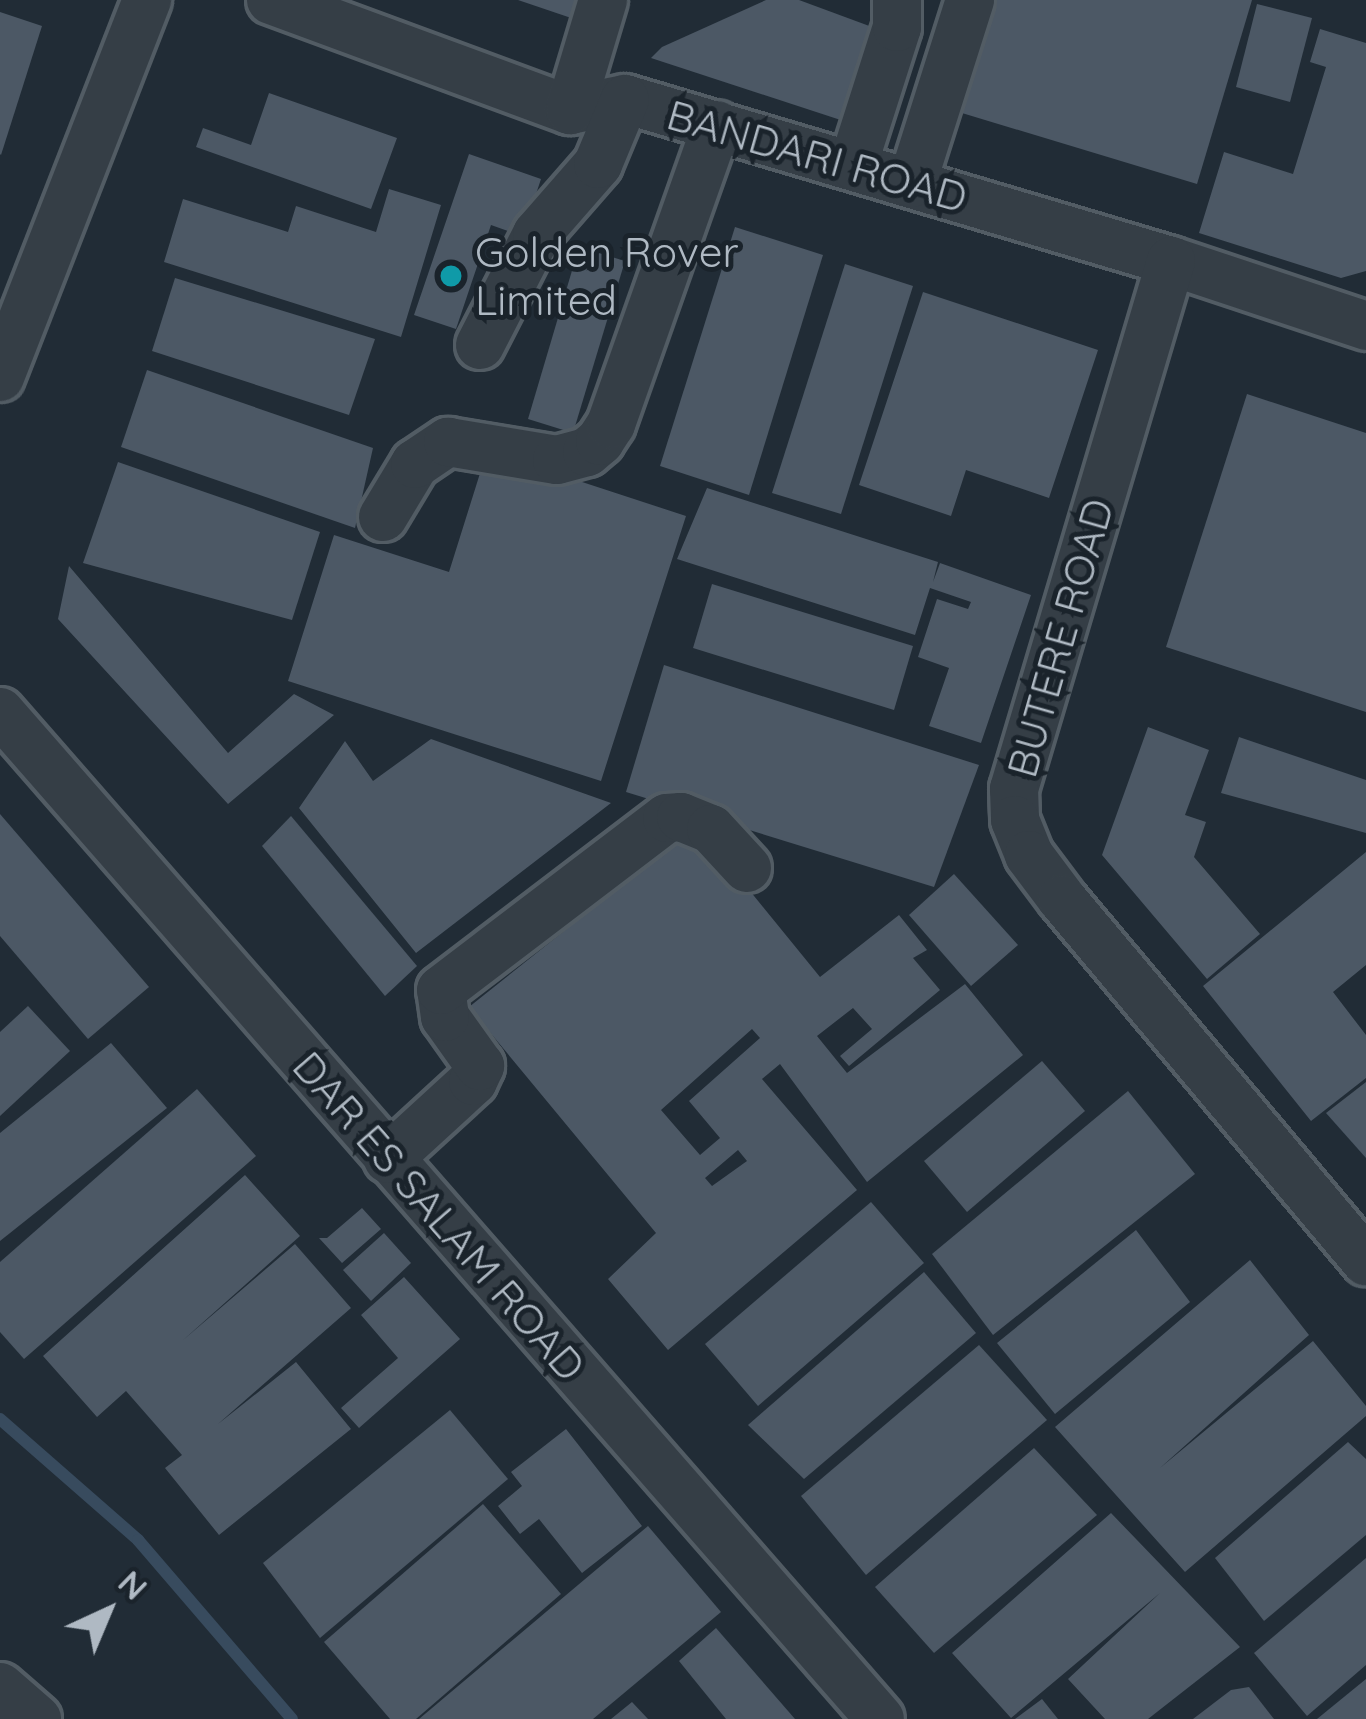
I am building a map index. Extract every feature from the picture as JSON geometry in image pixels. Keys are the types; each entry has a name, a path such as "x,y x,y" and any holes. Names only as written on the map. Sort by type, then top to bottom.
{"street":[{"path":"3,358 147,0"},
{"path":"271,0 570,110 603,0"},
{"path":"853,165 897,27 897,0"},
{"path":"911,183 970,0"},
{"path":"481,345 537,234 598,164 625,99"},
{"name":"BANDARI ROAD","path":"570,110 625,99 1171,261 1366,326"},
{"path":"382,518 415,464 448,442 556,460 587,452 600,441 611,424 717,125"},
{"name":"BUTERE ROAD","path":"1171,261 1014,789 1015,820 1029,855 1062,898 1366,1261"},
{"name":"DAR ES SALAM ROAD","path":"0,712 880,1719"},
{"path":"388,1159 473,1081 479,1066 446,1017 441,991 667,818 681,817 711,829 747,868"},
{"path":"0,1687 37,1719"}],"building":[{"path":"518,0 587,0 580,21"},
{"path":"766,0 799,0 891,34 862,127 651,58 662,47"},
{"path":"984,0 1252,0 1197,184 952,110"},
{"path":"1257,4 1312,18 1290,102 1236,87"},
{"path":"0,12 42,26 1,155 0,154"},
{"path":"1320,29 1366,43 1366,271 1341,278 1199,233 1224,152 1293,174 1326,67 1310,62"},
{"path":"269,93 397,138 371,209 196,147 203,128 251,145"},
{"name":"Golden Rover Limited","path":"469,154 541,179 522,236 491,225 456,329 414,315"},
{"path":"389,189 441,205 401,337 164,262 183,199 288,232 296,206 376,232"},
{"path":"735,227 823,255 749,495 660,466"},
{"path":"579,247 625,261 573,433 528,419"},
{"path":"845,264 913,286 841,514 772,493"},
{"path":"175,278 375,339 349,415 152,351"},
{"path":"923,292 1098,350 1049,498 966,470 951,516 859,485"},
{"path":"147,370 373,448 355,528 121,447"},
{"path":"1247,394 1366,433 1366,712 1166,647"},
{"path":"487,451 686,516 601,781 288,681 334,535 449,572"},
{"path":"118,462 320,532 292,620 83,563"},
{"path":"707,488 938,562 933,582 940,563 1031,595 981,743 929,726 949,668 918,657 937,599 968,609 971,602 930,588 915,635 677,559"},
{"path":"69,566 228,753 294,694 334,715 228,804 58,619"},
{"path":"712,584 913,646 894,710 693,648"},
{"path":"664,665 979,765 934,887 626,792"},
{"path":"1148,727 1209,750 1185,815 1206,822 1194,857 1260,934 1207,979 1102,855"},
{"path":"1239,737 1366,780 1366,833 1221,793"},
{"path":"431,739 611,803 416,953 299,808 345,741 373,781"},
{"path":"0,814 149,987 88,1039 0,936"},
{"path":"291,816 417,966 385,996 262,846"},
{"path":"682,837 711,843 820,977 899,915 927,950 913,958 940,990 849,1066 840,1056 872,1029 853,1008 817,1036 847,1073 965,984 1023,1055 867,1182 780,1064 762,1079 857,1190 668,1350 608,1279 656,1233 469,1007","holes":["752,1029 760,1038 689,1101 720,1138 700,1155 661,1110","738,1150 747,1161 712,1186 705,1178"]},
{"path":"1366,852 1366,965 1333,992 1366,1035 1366,1078 1311,1121 1203,986"},
{"path":"954,874 1018,945 971,986 909,915"},
{"path":"28,1006 70,1051 0,1116 0,1032"},
{"path":"111,1043 167,1108 0,1241 0,1133"},
{"path":"1042,1061 1085,1111 967,1212 924,1161"},
{"path":"1366,1082 1366,1158 1326,1113"},
{"path":"197,1089 256,1156 24,1359 0,1332 0,1262"},
{"path":"1128,1091 1195,1174 993,1335 932,1254"},
{"path":"245,1175 300,1236 182,1341 295,1244 351,1308 218,1424 296,1362 351,1429 219,1535 165,1468 182,1455 126,1391 97,1417 43,1356"},
{"path":"871,1202 924,1263 758,1406 705,1344"},
{"path":"362,1208 381,1229 342,1263 319,1238 327,1238"},
{"path":"1136,1230 1190,1302 1055,1414 997,1343"},
{"path":"384,1233 411,1263 371,1301 343,1270"},
{"path":"1250,1260 1309,1335 1160,1468 1313,1341 1366,1406 1366,1416 1185,1572 1055,1427"},
{"path":"924,1272 976,1333 804,1479 748,1425"},
{"path":"404,1277 460,1339 359,1428 341,1408 398,1358 361,1315"},
{"path":"979,1345 1047,1420 866,1575 801,1496"},
{"path":"450,1410 508,1479 320,1638 263,1563"},
{"path":"566,1429 642,1526 582,1573 539,1519 520,1534 498,1506 522,1486 511,1472"},
{"path":"1348,1442 1366,1459 1366,1535 1264,1621 1215,1558"},
{"path":"1034,1448 1097,1515 934,1653 875,1587"},
{"path":"483,1504 561,1594 416,1719 390,1719 324,1642"},
{"path":"1111,1513 1240,1647 1148,1719 1105,1719 1068,1679 1160,1593 1011,1718 952,1653"},
{"path":"648,1526 721,1612 593,1719 419,1719"},
{"path":"1366,1558 1366,1665 1307,1716 1254,1653"},
{"path":"716,1628 795,1719 726,1719 679,1661"},
{"path":"1366,1679 1366,1719 1317,1719"},
{"path":"1249,1687 1274,1719 1193,1719 1231,1690"},
{"path":"1042,1699 1058,1719 1015,1719"},
{"path":"632,1702 648,1719 611,1719"}],"waterway":[{"path":"0,1419 138,1540 292,1719"}],"place":[{"name":"Golden Rover Limited","path":"451,276"}]}
